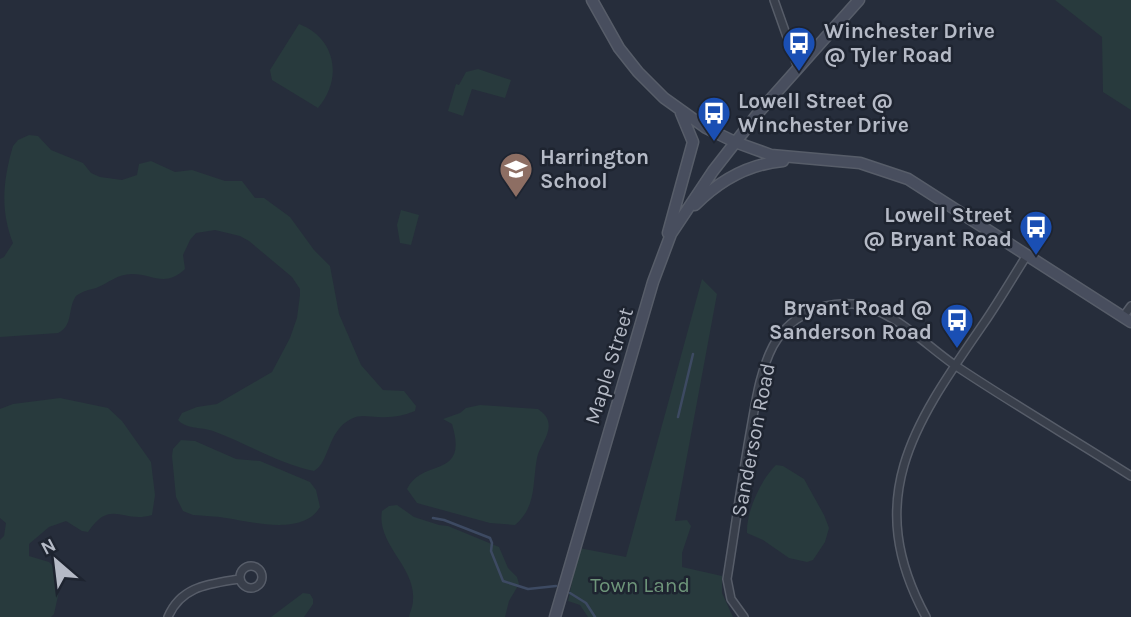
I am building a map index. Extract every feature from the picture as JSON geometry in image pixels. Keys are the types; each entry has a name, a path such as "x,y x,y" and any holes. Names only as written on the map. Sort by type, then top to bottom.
{"main road":[{"path":"592,0 619,48 638,72 680,110 706,128 735,142 778,156 860,163 908,179 1127,320"},
{"name":"Maple Street","path":"555,617 666,243 675,226 735,142 859,0"},
{"path":"666,243 693,142 680,110"},
{"path":"675,226 707,194 741,172 776,161 822,160"}],"street":[{"path":"774,0 798,68"},
{"path":"926,617 902,561 895,524 896,499 912,439 954,365 1027,255"},
{"name":"Sanderson Road","path":"744,617 731,599 727,579 765,364 784,329 800,316 820,308 841,304 864,307 906,328 954,365 1131,475"},
{"path":"1127,320 1131,306"},
{"path":"168,617 178,600 189,591 209,584 239,579"}],"green space":[{"path":"1055,0 1131,0 1131,110 1103,92 1102,37"},
{"path":"299,24 321,39 332,60 331,85 318,108 272,80 270,70"},
{"path":"478,69 511,80 505,98 472,89 463,116 448,111 456,84 459,85 466,72"},
{"path":"29,135 38,136 51,150 83,163 91,173 100,177 122,180 137,175 139,164 151,161 175,172 192,170 225,181 242,181 255,198 264,198 290,217 314,250 330,266 339,314 361,365 383,390 404,391 416,406 415,411 392,417 361,416 351,419 337,431 323,461 314,471 288,463 213,431 185,425 178,420 182,413 217,404 272,372 297,318 300,289 292,277 249,241 215,230 196,233 190,240 183,255 185,269 178,275 159,279 122,275 76,296 66,326 58,333 0,337 0,259 13,243 6,219 5,183 13,146 18,140"},
{"path":"401,210 419,215 411,245 400,243 397,225"},
{"name":"Town Land","path":"702,279 717,294 675,521 687,520 691,526 682,553 682,567 722,576 722,593 733,617 588,617 580,605 568,601 579,548 626,557"},
{"path":"60,398 108,408 122,421 151,462 155,495 152,515 133,517 110,514 103,516 88,532 66,521 49,527 29,544 29,556 49,562 57,574 59,586 54,614 51,617 0,617 0,540 4,536 6,523 0,518 0,409 13,404"},
{"path":"480,405 538,409 548,421 548,430 537,458 530,502 515,525 490,523 417,503 407,489 414,479 442,466 454,453 456,442 452,424 443,419 466,408"},
{"path":"181,440 195,441 236,459 260,461 310,482 316,490 320,507 302,522 277,525 193,515 183,511 176,497 172,456 173,449"},
{"path":"776,465 783,466 804,479 824,515 829,528 825,542 813,560 807,562 789,558 763,540 747,533 749,515 756,496"},
{"path":"397,505 414,517 448,526 499,547 519,584 509,601 505,617 409,617 413,602 409,577 390,545 382,523 382,511"},
{"path":"303,593 310,594 313,599 313,604 304,617 271,617"}],"waterway":[{"path":"678,417 693,354"},
{"path":"433,518 490,538 491,551 503,581 528,589 556,586"},
{"path":"570,593 586,603 595,617"}],"place":[{"name":"Winchester Drive @ Tyler Road","path":"799,73"},
{"name":"Lowell Street @ Winchester Drive","path":"714,143"},
{"name":"Harrington School","path":"516,199"},
{"name":"Lowell Street @ Bryant Road","path":"1036,257"},
{"name":"Bryant Road @ Sanderson Road","path":"957,350"}]}
